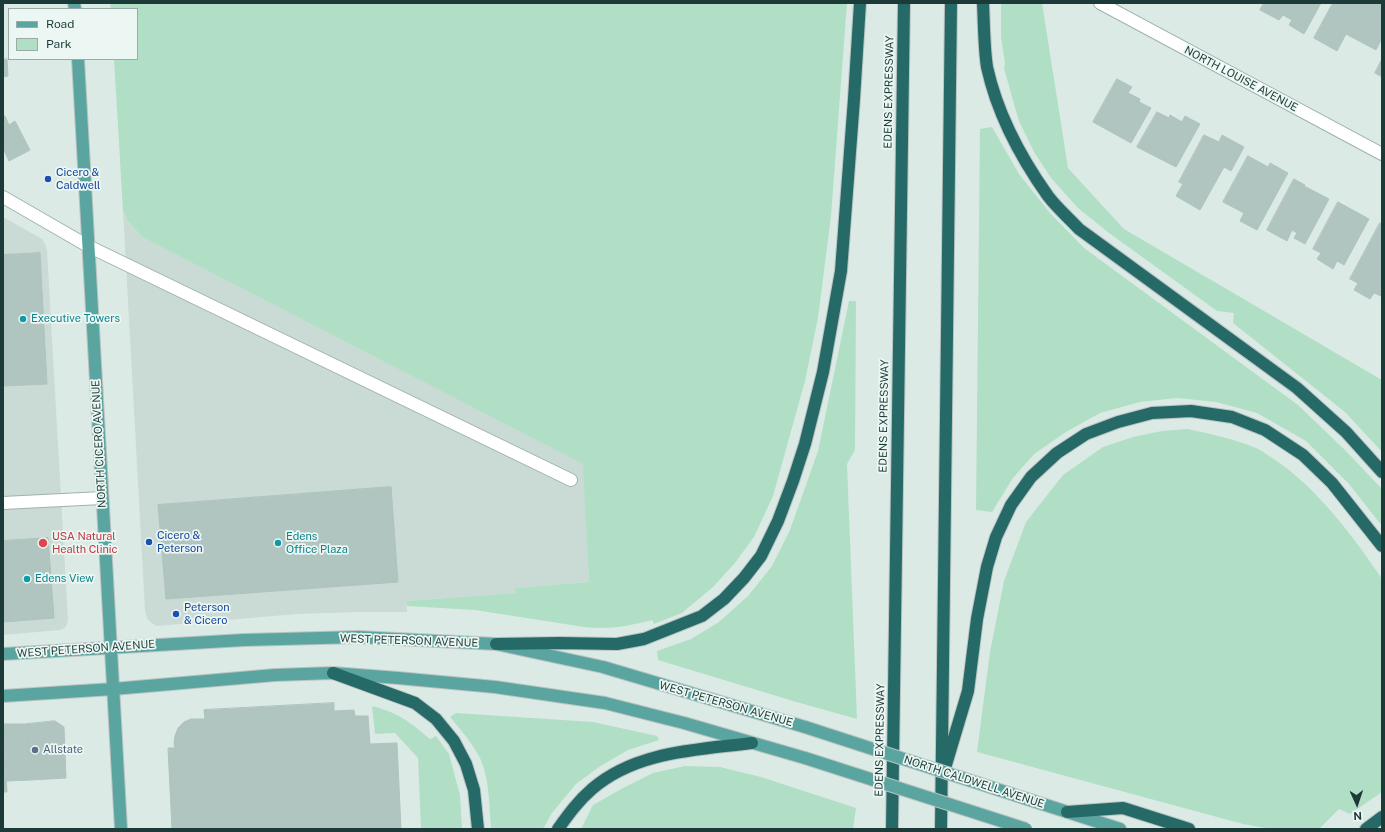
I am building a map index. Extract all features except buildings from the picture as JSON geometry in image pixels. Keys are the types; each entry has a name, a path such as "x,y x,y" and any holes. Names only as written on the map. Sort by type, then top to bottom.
{"highway":[{"path":"496,644 617,644 644,639 702,616 724,599 744,578 761,556 778,521 793,481 805,444 823,372 841,270 860,3"},
{"name":"EDENS EXPRESSWAY","path":"892,829 904,3"},
{"path":"941,829 951,3"},
{"path":"983,3 987,66 997,101 1013,138 1049,197 1079,229 1297,388 1346,432 1382,472"},
{"path":"941,783 968,691 977,618 987,567 996,537 1011,505 1031,477 1057,453 1086,434 1118,422 1152,413 1191,411 1232,418 1265,430 1303,455 1332,483 1382,546"},
{"path":"333,673 414,703 436,720 454,741 466,764 474,790 478,829"},
{"path":"558,829 570,811 592,789 615,773 628,767 642,761 668,754 752,743"},
{"path":"1067,812 1123,808 1189,829"},
{"path":"1366,829 1382,817"}],"main road":[{"name":"NORTH CICERO AVENUE","path":"78,60 121,829"},
{"name":"WEST PETERSON AVENUE","path":"3,654 244,640 358,637 496,644 603,667 805,727"},
{"path":"3,696 113,689 276,675 333,673 495,687 605,702 684,723 805,758 1026,829"},
{"name":"NORTH CALDWELL AVENUE","path":"805,727 1120,829"}],"street":[{"name":"NORTH LOUISE AVENUE","path":"1100,3 1382,154"},
{"path":"3,197 88,246 571,480"},
{"path":"3,503 102,498"}],"shaded area":[{"path":"123,211 128,221 142,237 584,464 589,582 516,588 516,593 406,601 407,612 297,614 157,626 150,622 147,618 145,610"},
{"path":"3,217 42,239 47,251 68,620 65,628 60,630 3,635"}],"green space":[{"path":"110,3 847,3 831,216 818,318 805,381 773,496 754,537 734,564 713,587 682,613 654,624 652,620 610,628 584,627 475,610 407,606 406,601 516,593 515,588 589,582 583,464 142,237 128,221 123,211 114,60 138,60 138,8 111,8"},
{"path":"1001,3 1042,3 1068,168 1124,229 1382,380 1382,452 1345,412 1233,323 1234,313 1217,311 1109,233 1078,208 1051,178 1034,152 1019,121 1012,97 1004,68 1005,63 1001,38"},
{"path":"992,127 1019,174 1050,213 1084,248 1298,405 1346,451 1382,489 1382,526 1349,484 1306,441 1257,413 1216,402 1177,398 1140,402 1100,413 1066,432 1034,454 1013,478 992,512 976,510 980,129"},
{"path":"849,301 856,301 855,450 847,464 857,719 658,660 657,651 691,639 719,622 748,596 772,566 790,530 818,451"},
{"path":"1188,429 1231,439 1256,448 1290,471 1334,514 1382,579 1382,792 1350,814 1339,809 1319,829 1271,829 1243,824 977,752 990,652 1004,581 1026,522 1063,475 1103,447 1133,437 1162,431"},
{"path":"372,706 397,715 430,739 436,736 449,754 460,795 462,829 421,829 418,758 395,733 375,734"},
{"path":"456,713 593,722 657,736 659,740 628,750 599,767 576,784 552,813 543,829 491,829 486,775 480,758 450,717"},
{"path":"685,766 720,767 761,777 856,808 853,829 581,829 593,805 653,773"}],"place":[{"name":"Cicero & Caldwell","path":"48,179"},
{"name":"Executive Towers","path":"23,319"},
{"name":"Cicero & Peterson","path":"149,542"},
{"name":"USA Natural Health Clinic","path":"43,543"},
{"name":"Edens Office Plaza","path":"278,543"},
{"name":"Edens View","path":"27,579"},
{"name":"Peterson & Cicero","path":"176,614"},
{"name":"Allstate","path":"35,750"}]}
